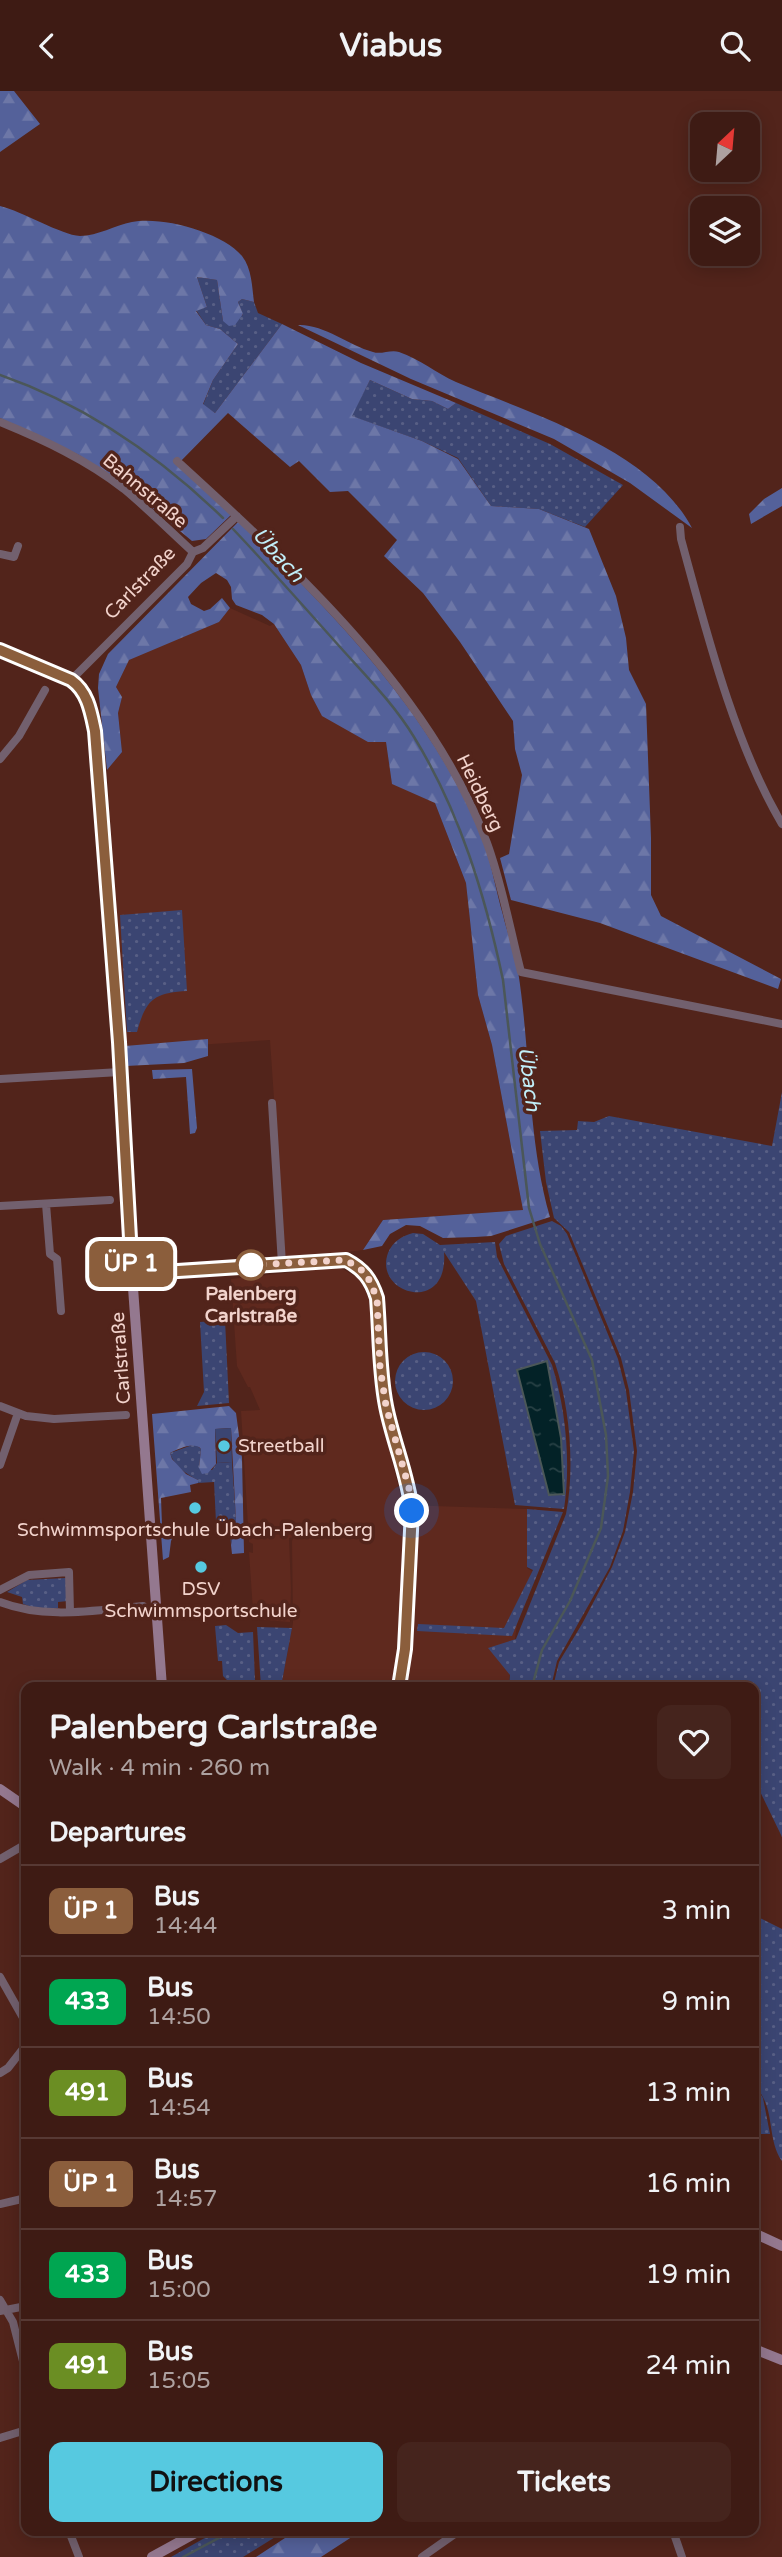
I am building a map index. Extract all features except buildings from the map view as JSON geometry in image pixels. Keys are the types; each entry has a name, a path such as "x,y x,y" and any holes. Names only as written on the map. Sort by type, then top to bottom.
{"main road":[{"path":"0,650 71,680"},
{"name":"Carlstraße","path":"71,680 79,685 84,693 95,731 162,1682"},
{"path":"0,1789 21,1804"},
{"path":"759,2235 782,2246"},
{"path":"759,2351 782,2360"},
{"path":"152,2557 190,2536"}],"street":[{"name":"Bahnstraße","path":"0,422 61,449 100,472 137,501 193,552"},
{"name":"Heidberg","path":"177,461 317,595 360,642 445,755 487,843 521,972 782,1024"},
{"name":"Carlstraße","path":"71,680 187,564 193,552 203,548 236,516"},
{"path":"680,527 684,550 718,666 749,756 782,824"},
{"path":"0,554 14,557 18,546"},
{"path":"0,759 19,736 45,690"},
{"path":"0,1079 120,1072"},
{"path":"272,1103 282,1264"},
{"path":"0,1206 110,1200"},
{"path":"46,1204 50,1254 57,1259 61,1311"},
{"path":"132,1274 346,1260 366,1273 377,1298 380,1367 386,1406 410,1492 412,1511 405,1649 400,1682"},
{"path":"0,1406 26,1416 54,1419 125,1415"},
{"path":"0,1465 18,1413"},
{"path":"0,1590 29,1575 69,1572 70,1612"},
{"path":"0,1602 19,1609 44,1613 143,1606"},
{"path":"0,1859 21,1847"},
{"path":"0,1977 21,2014"},
{"path":"0,2073 8,2068 21,2051"},
{"path":"0,2204 21,2199"},
{"path":"0,2299 3,2311 13,2322 21,2353"},
{"path":"3,2311 21,2307"},
{"path":"0,2438 21,2432"},
{"path":"71,2536 79,2557"},
{"path":"422,2557 452,2536"},
{"path":"675,2536 682,2557"}],"shaded area":[{"path":"197,277 217,280 223,321 243,315 238,302 242,299 254,302 258,313 282,324 215,413 203,405 213,380 238,344 220,329 206,325 196,310 207,307"},
{"path":"370,380 412,399 432,401 448,409 456,403 550,444 623,485 585,527 539,509 491,506 458,458 422,441 351,416"},
{"path":"230,608 270,626 274,624 301,665 311,695 386,742 392,783 435,803 466,883 478,995 492,1045 523,1210 383,1220 363,1250 285,1259 270,1040 125,1050 107,770 122,752 118,713 122,697 116,687 129,659 219,622"},
{"path":"182,910 187,991 159,996 153,1000 144,1012 137,1032 127,1032 120,915"},
{"path":"782,1092 782,1837 759,1789 759,1682 554,1682 559,1662 612,1567 625,1532 637,1451 629,1390 621,1358 569,1232 554,1218 546,1182 540,1131 577,1130 578,1121 594,1122 609,1116 772,1146"},
{"path":"552,1221 561,1226 567,1234 618,1359 626,1391 634,1451 623,1531 610,1567 557,1661 552,1682 509,1682 510,1675 488,1648 516,1639 566,1514 570,1477 570,1438 560,1380 555,1363 504,1264 499,1244 506,1236"},
{"path":"413,1233 423,1234 440,1245 495,1242 497,1257 552,1365 557,1382 567,1455 564,1509 515,1505 476,1301 444,1252 442,1272 435,1285 425,1291 412,1292 400,1288 391,1279 386,1267 388,1253 395,1242","holes":["547,1362 564,1494 550,1495 518,1370"]},
{"path":"339,1267 360,1279 369,1299 379,1409 403,1505 527,1509 527,1568 532,1571 519,1611 509,1682 282,1682 293,1623 294,1537 289,1538 290,1622 264,1620 253,1611 249,1552 253,1553 253,1544 249,1542 241,1411 260,1410 237,1366 231,1279"},
{"path":"225,1320 229,1403 197,1406 204,1392 200,1322"},
{"path":"424,1352 445,1360 453,1381 445,1402 424,1410 403,1402 395,1381 403,1360"},
{"name":"Streetball","path":"231,1428 232,1462 217,1463 215,1429"},
{"path":"195,1444 201,1449 199,1468 212,1470 217,1463 232,1462 236,1521 231,1545 229,1522 216,1522 214,1482 198,1483 198,1480 177,1466 170,1453"},
{"path":"527,1509 563,1512 512,1636 417,1631 418,1624 504,1628 533,1570 527,1567"},
{"path":"66,1578 68,1601 58,1602 58,1608 38,1609 23,1604 22,1597 7,1592 27,1580"},
{"path":"226,1625 238,1633 253,1632 255,1681 229,1682 223,1676 222,1661 218,1661 215,1626"},
{"path":"257,1627 292,1628 282,1682 261,1682"},
{"path":"759,1918 782,1929 782,2161 774,2144 763,2098 770,2134 759,2134"},
{"path":"208,2536 277,2536 243,2557 171,2557"}],"green space":[{"path":"0,91 14,91 40,124 0,152"},
{"path":"0,206 72,235 93,234 132,222 159,221 206,233 233,247 242,256 250,272 254,302 242,299 238,302 243,314 235,325 229,326 223,321 217,280 197,277 207,307 196,311 206,325 220,329 238,344 213,380 203,404 215,413 282,324 361,363 456,403 448,409 432,401 412,399 370,380 352,416 422,441 458,459 491,506 539,509 589,529 616,596 626,638 629,670 646,704 651,895 661,916 781,979 778,989 600,923 511,900 500,858 509,854 522,775 515,749 513,721 423,593 384,556 397,540 348,491 330,492 299,461 290,467 228,413 177,465 231,515 206,539 192,541 126,486 79,455 0,418"},
{"path":"298,325 327,331 373,352 396,351 407,355 456,382 588,438 648,477 673,500 692,528 630,483 554,439 411,379"},
{"path":"782,488 782,506 751,524 749,514 764,499"},
{"path":"239,521 311,593 379,670 438,752 463,796 484,843 517,964 533,1126 550,1217 491,1236 475,1237 443,1238 420,1226 406,1225 390,1234 382,1246 363,1250 383,1220 523,1210 492,1045 478,995 466,883 435,803 392,784 386,742 368,742 322,716 311,695 301,665 274,624 262,615 236,605 227,580 216,573 201,583 188,597 191,604 204,611 222,598 230,608 219,622 129,660 116,687 122,697 118,713 122,752 107,770 98,688 99,674 108,654"},
{"path":"208,1039 208,1056 184,1063 126,1066 125,1046"},
{"path":"192,1069 197,1128 195,1133 190,1134 186,1077 153,1079 152,1070"},
{"path":"229,1406 236,1413 242,1458 244,1553 232,1554 231,1545 236,1521 231,1428 215,1429 216,1464 208,1473 202,1474 199,1468 201,1449 198,1447 186,1447 170,1453 186,1474 198,1480 198,1483 190,1485 191,1492 161,1498 162,1525 166,1529 174,1529 175,1532 169,1557 163,1560 152,1414"},
{"path":"353,2536 321,2557 256,2557 285,2538"}],"water":[{"path":"547,1361 561,1438 564,1494 549,1495 517,1370"}],"waterway":[{"name":"Übach","path":"0,375 62,401 119,434 173,473 223,518"},
{"name":"Übach","path":"233,529 370,680 414,737 458,824 488,917 503,980 529,1208 540,1244 592,1360 606,1435 608,1476 601,1528 570,1601 542,1650 533,1682"},
{"name":"Übach","path":"183,2557 223,2536"}],"bus line":[{"path":"0,650 71,680 79,685 90,706 95,731 119,1042 132,1274 335,1259 346,1260 357,1266 366,1273 374,1288 386,1406 410,1492 412,1511 405,1649 400,1682"}],"place":[{"name":"Palenberg Carlstraße","path":"251,1265"},
{"name":"Streetball","path":"224,1446"},
{"name":"Schwimmsportschule Übach-Palenberg","path":"195,1508"},
{"name":"DSV Schwimmsportschule","path":"201,1567"}],"route":[{"path":"251,1265 335,1259 346,1260 366,1273 377,1298 380,1367 386,1406 410,1492 412,1511"}]}
